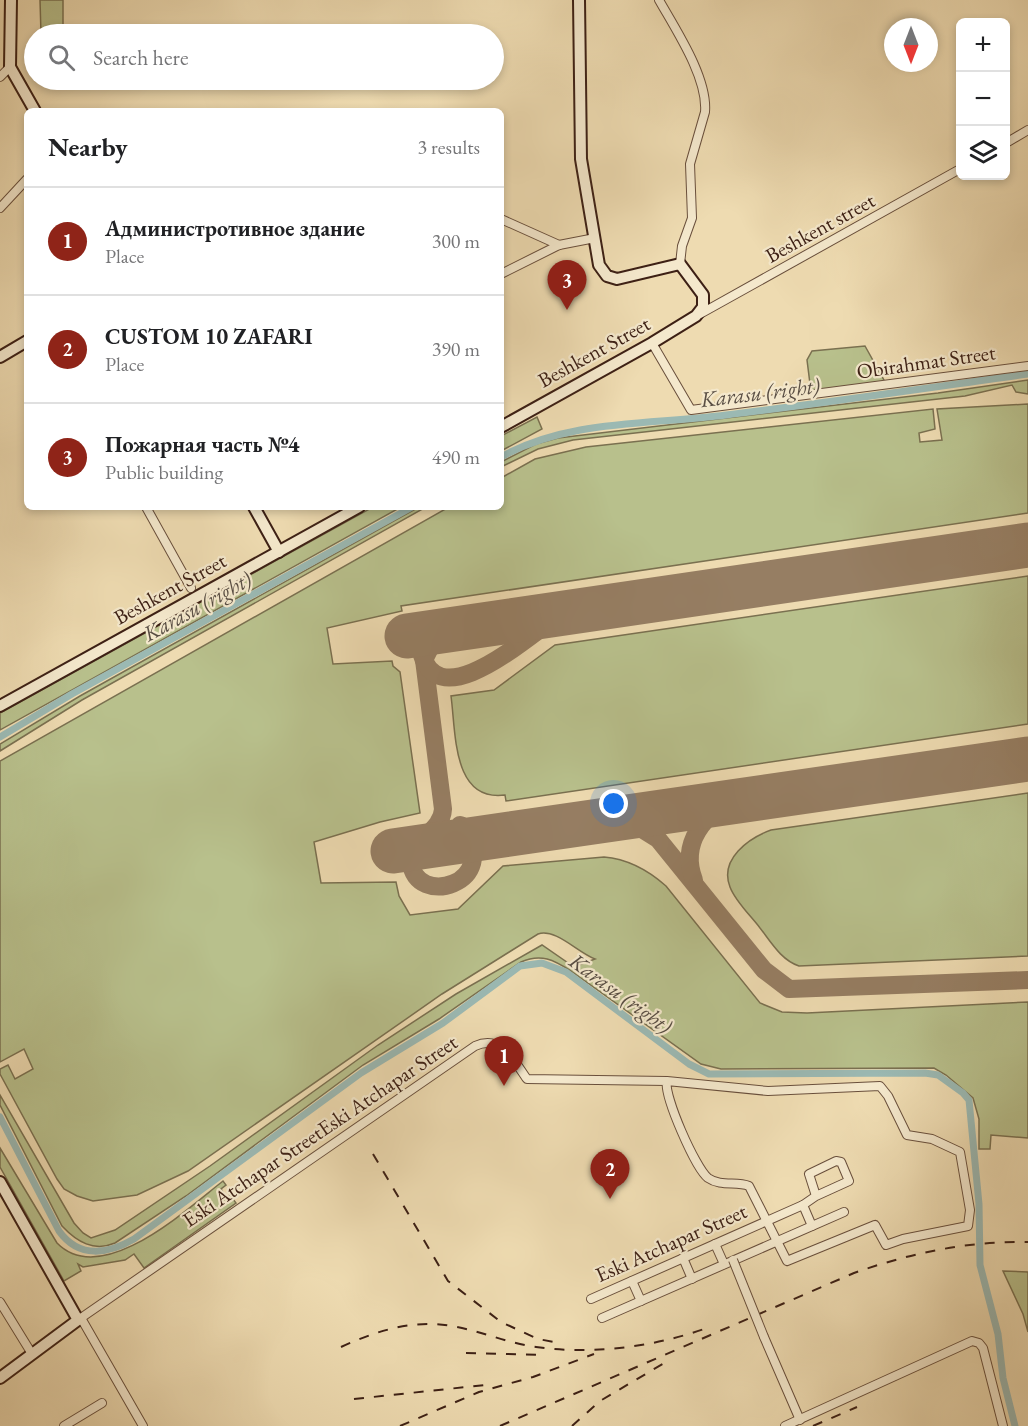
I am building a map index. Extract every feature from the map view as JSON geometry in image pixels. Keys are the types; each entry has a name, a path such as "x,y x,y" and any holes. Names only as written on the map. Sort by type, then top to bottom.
{"street":[{"path":"11,0 10,67 33,108"},
{"path":"579,0 581,159 599,265 610,277 621,279 680,264"},
{"path":"659,0 685,47 705,102 705,112 689,172 692,218 682,246 680,264 709,303 716,306"},
{"path":"0,77 10,67"},
{"path":"1010,140 1028,130"},
{"name":"Beshkent street","path":"700,312 716,306 956,171"},
{"path":"0,207 24,181"},
{"path":"504,220 559,245"},
{"path":"504,272 559,245 595,238"},
{"path":"700,312 703,295"},
{"name":"Beshkent Street","path":"504,425 652,343 700,312"},
{"path":"0,357 24,343"},
{"name":"Obirahmat Street","path":"652,343 691,410 1028,366"},
{"path":"148,510 191,588"},
{"path":"256,510 279,552"},
{"name":"Beshkent Street","path":"0,706 352,510"},
{"name":"Eski Atchapar Street","path":"79,1319 482,1043 494,1043 503,1047 527,1079 667,1081 768,1091 880,1086 888,1096 907,1135 932,1139 960,1152 970,1221 965,1228 903,1239 886,1245 875,1225 787,1261 749,1186 719,1183 704,1174 667,1096 667,1081"},
{"name":"Eski Atchapar Street","path":"591,1299 803,1205 816,1196 849,1181 841,1162 836,1161 809,1174 816,1196"},
{"path":"0,1182 143,1426"},
{"path":"803,1205 812,1226"},
{"path":"602,1318 844,1212"},
{"path":"715,1244 724,1264"},
{"path":"683,1258 692,1279"},
{"path":"733,1260 800,1420"},
{"path":"632,1281 641,1301"},
{"path":"0,1302 32,1354"},
{"path":"0,1378 79,1319"},
{"path":"785,1426 972,1341 979,1343 983,1348 1004,1426"},
{"path":"64,1426 102,1403"}],"green space":[{"path":"40,0 63,0 63,24 41,24"},
{"path":"865,346 885,382 811,392 807,360 812,351"},
{"path":"1028,380 1028,394 1016,392 1012,385 965,396 573,440 538,449 504,466 504,460 536,444 558,438 938,393"},
{"path":"1028,404 1028,513 401,606 402,611 327,628 333,664 392,661 393,666 400,672 420,813 380,822 314,842 321,883 396,882 399,896 410,915 458,909 503,866 604,857 629,863 645,870 666,886 760,1003 782,1012 807,1013 1028,1002 1028,1138 991,1135 990,1149 979,1149 979,1119 973,1098 934,1068 721,1069 701,1064 571,971 553,961 535,958 521,962 439,1019 363,1065 186,1196 115,1243 107,1246 86,1244 62,1226 0,1105 0,1095 74,1223 91,1238 115,1230 210,1166 378,1045 456,994 542,945 574,967 595,959 559,938 545,933 538,934 442,994 188,1171 137,1195 93,1201 77,1196 64,1189 57,1179 0,1074 0,1069 8,1065 15,1079 33,1069 24,1049 0,1062 0,761 444,510 504,510 504,476 535,459 586,447 933,409 935,429 919,433 920,442 942,440 937,409"},
{"path":"537,417 542,429 504,449 504,434"},
{"path":"368,510 396,510 0,730 0,713"},
{"path":"414,510 421,510 82,700 0,751 0,744 80,696"},
{"path":"1028,576 1028,724 506,801 505,795 488,794 475,788 460,762 451,696 494,690 555,645"},
{"path":"1028,793 1028,956 799,966 787,960 777,950 739,903 730,887 728,877 732,859 745,844 771,830"},
{"path":"0,1148 57,1243 76,1255 97,1257 120,1251 143,1240 167,1225 223,1181 226,1185 221,1189 226,1197 230,1195 236,1203 144,1268 134,1254 125,1260 83,1267 78,1264 81,1271 64,1281 0,1167"},
{"path":"1003,1271 1028,1272 1028,1332 1023,1314"}],"waterway":[{"name":"Karasu (right)","path":"504,456 554,436 582,430 764,410 1028,374"},
{"name":"Karasu (right)","path":"0,737 72,694 407,510"},
{"name":"Karasu (right)","path":"0,1117 59,1231 76,1246 94,1251 114,1248 134,1239 361,1073 443,1023 520,966 542,963 566,972 689,1064 709,1074 925,1073 938,1075 969,1100 979,1204 980,1265 998,1334 1003,1378 1015,1426"}],"taxiway":[{"path":"422,655 432,672 447,677 466,674 487,665 557,617 571,612"},
{"path":"438,622 451,620 476,626"},
{"path":"451,629 433,642 424,660 443,809 437,824 412,854 411,862 416,876 426,884 440,886 453,883 465,875 472,863 472,846 462,826"},
{"path":"694,880 690,867 690,854 698,831 714,813 738,801"},
{"path":"599,821 634,824 658,839 764,970 789,989 1028,980"},
{"path":"460,825 480,834 507,835"}],"runway":[{"path":"407,636 1028,545"},
{"path":"393,851 1028,759"}],"railway":[{"path":"373,1154 448,1281 501,1322 538,1339 554,1342"},
{"path":"500,1426 854,1273 918,1254 961,1246 1028,1242"},
{"path":"341,1347 381,1331 423,1324 463,1328 536,1347 578,1350 643,1345 704,1329"},
{"path":"466,1353 545,1355"},
{"path":"400,1426 479,1392 533,1377 594,1354"},
{"path":"572,1426 600,1401 666,1362"},
{"path":"354,1399 485,1385"},
{"path":"813,1426 857,1407"}],"place":[{"name":"Пожарная часть №4","path":"567,310"},
{"name":"Администротивное здание","path":"504,1086"},
{"name":"CUSTOM 10 ZAFARI","path":"610,1199"}]}
